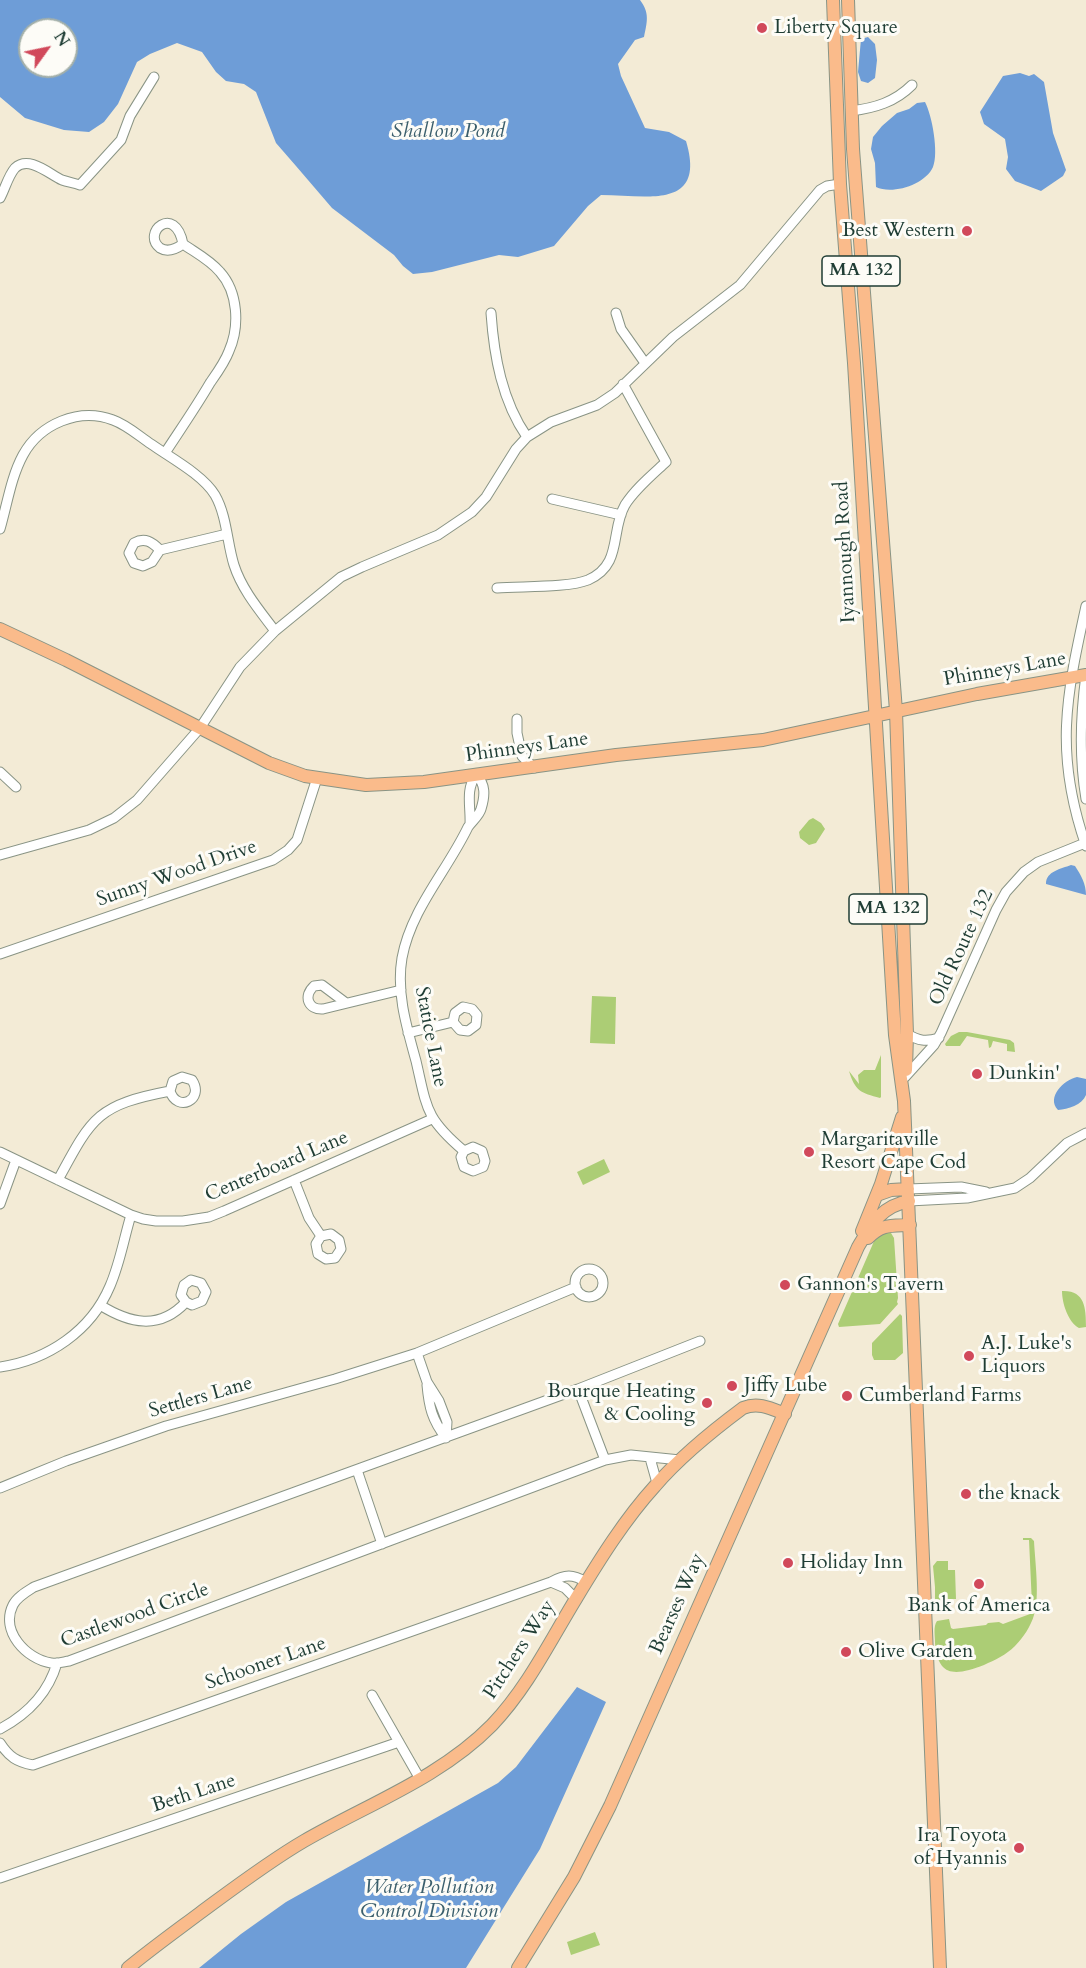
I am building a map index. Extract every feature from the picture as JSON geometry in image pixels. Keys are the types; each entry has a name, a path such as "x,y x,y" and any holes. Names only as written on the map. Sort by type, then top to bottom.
{"main road":[{"name":"Iyannough Road","path":"833,0 840,184 854,363 895,1035 904,1106"},
{"name":"Iyannough Road","path":"848,0 851,111 896,711 908,1034 904,1106 940,1968"},
{"name":"Phinneys Lane","path":"0,629 262,760 305,776 354,784 410,783 534,768 616,755 763,740 977,694 1086,675"},
{"path":"877,1195 904,1106"},
{"name":"Bearses Way","path":"858,1247 864,1222 877,1195 891,1190 908,1195"},
{"name":"Bearses Way","path":"518,1968 574,1877 602,1823 858,1247 877,1217 908,1195"},
{"path":"858,1247 880,1228 910,1225"},
{"name":"Pitchers Way","path":"128,1968 257,1871 304,1842 420,1779 461,1753 509,1705 534,1671 586,1582 632,1514 657,1484 680,1460 743,1408 762,1405 785,1414"}],"street":[{"path":"0,198 16,168 25,164 33,164 63,180 80,185 121,140 130,116 154,78"},
{"path":"851,111 884,104 899,96 912,85"},
{"path":"0,855 89,830 114,818 141,796 188,739 200,728 240,668 275,631 341,577 428,540 464,519 486,496 527,436 551,422 597,405 673,337 740,285 820,190 827,186 840,184"},
{"path":"165,453 220,368 229,352 235,332 234,299 226,279 211,262 183,244"},
{"path":"491,313 493,344 502,381 515,420 527,436"},
{"path":"616,313 621,329 645,363"},
{"path":"496,588 574,583 595,576 612,556 621,515 630,499 666,462 623,384"},
{"path":"0,529 22,456 39,435 59,421 74,417 111,419 165,453 211,489 221,507 238,576 275,631"},
{"path":"552,499 621,515"},
{"path":"160,550 227,534"},
{"path":"1085,844 1075,809 1066,756 1066,711 1086,606"},
{"path":"1086,675 1080,754 1086,799"},
{"path":"517,719 517,733 522,756 534,768"},
{"path":"0,772 16,787"},
{"name":"Statice Lane","path":"464,1151 439,1129 424,1099 408,1033 401,990 402,957 412,926 452,860 470,824 480,812 484,793 481,780 476,775 470,782 469,789 470,824"},
{"name":"Sunny Wood Drive","path":"0,954 273,860 288,850 297,840 317,778"},
{"name":"Old Route 132","path":"905,1077 939,1038 1006,892 1024,872 1038,862 1085,844"},
{"path":"346,1003 401,990"},
{"path":"408,1033 453,1022"},
{"name":"Old Route 132","path":"908,1034 922,1041 939,1038"},
{"path":"58,1180 85,1131 99,1116 127,1100 170,1090"},
{"name":"Centerboard Lane","path":"0,1152 131,1215 170,1222 209,1217 432,1119"},
{"name":"Bearses Way","path":"908,1195 961,1187 988,1193 1010,1190 1026,1182 1067,1143 1086,1133"},
{"path":"0,1204 16,1160"},
{"path":"294,1180 309,1218 321,1236"},
{"path":"0,1367 32,1359 55,1348 80,1329 106,1296 115,1273 131,1215"},
{"name":"Settlers Lane","path":"0,1488 66,1461 172,1424 335,1379 417,1353 576,1287"},
{"path":"100,1305 122,1317 146,1321 169,1316 186,1302"},
{"name":"Castlewood Circle","path":"680,1460 623,1455 605,1460 69,1661 45,1662 20,1646 11,1634 10,1611 15,1602 25,1593 45,1583 446,1438 700,1341"},
{"path":"417,1353 427,1382 429,1405 436,1426 446,1438"},
{"path":"578,1389 605,1460"},
{"path":"650,1458 657,1484"},
{"path":"357,1470 381,1544"},
{"name":"Schooner Lane","path":"0,1743 9,1756 20,1763 33,1765 551,1582 564,1575 577,1576 586,1582"},
{"path":"551,1582 565,1588 576,1599"},
{"path":"0,1729 20,1718 38,1701 52,1679 57,1663"},
{"path":"372,1695 420,1779"},
{"name":"Beth Lane","path":"0,1878 399,1742"}],"green space":[{"path":"813,818 825,829 816,843 809,845 800,838 799,832"},
{"path":"592,996 616,997 615,1044 590,1043"},
{"path":"959,1032 1010,1040 1014,1043 1015,1052 1007,1051 1007,1044 993,1041 989,1048 988,1040 967,1036 960,1046 946,1046 951,1036"},
{"path":"881,1055 880,1098 856,1087 849,1071 859,1084 858,1075 864,1070 875,1070"},
{"path":"604,1159 610,1172 583,1185 577,1172"},
{"path":"884,1232 891,1233 894,1238 898,1304 880,1324 839,1327 838,1324 875,1239"},
{"path":"1062,1291 1070,1291 1080,1297 1084,1307 1086,1327 1079,1328 1069,1317 1064,1306"},
{"path":"900,1314 902,1316 903,1353 895,1360 874,1360 872,1343"},
{"path":"1023,1538 1031,1538 1034,1541 1037,1579 1036,1607 1026,1632 1008,1652 996,1659 965,1671 950,1671 940,1663 937,1655 935,1626 937,1621 949,1619 953,1629 988,1623 1003,1624 1030,1614 1032,1605 1029,1540 1023,1540"},
{"path":"937,1561 948,1561 948,1570 955,1570 956,1599 949,1599 948,1610 939,1610 935,1607 933,1566"},
{"path":"595,1932 600,1945 571,1955 567,1942"}],"water":[{"name":"Shallow Pond","path":"0,0 640,0 647,22 644,37 635,40 618,64 621,76 645,128 669,132 686,141 690,163 688,179 680,189 668,194 601,195 588,206 554,246 518,257 499,255 432,272 413,274 394,255 332,208 276,143 256,92 244,84 226,81 216,72 202,52 177,43 137,62 118,104 104,122 89,132 64,130 25,118 0,97"},
{"path":"868,37 875,44 877,60 875,78 868,83 861,81 858,72 861,39"},
{"path":"1020,73 1029,76 1034,74 1044,82 1053,133 1066,170 1063,176 1041,191 1015,181 1006,169 1008,157 1005,139 984,124 980,112 1003,76"},
{"path":"925,102 934,134 935,161 933,167 923,179 908,187 891,190 876,187 875,163 871,149 873,137 897,113 917,103"},
{"path":"1071,865 1075,866 1081,876 1086,895 1046,884 1051,873"},
{"path":"1077,1077 1086,1079 1086,1095 1074,1106 1058,1110 1054,1100 1055,1095 1062,1085"},
{"name":"Water Pollution Control Division","path":"577,1687 606,1702 540,1849 466,1968 199,1968 286,1902 498,1783 516,1767"}],"place":[{"name":"Liberty Square","path":"762,28"},
{"name":"Best Western","path":"967,231"},
{"name":"Dunkin'","path":"977,1074"},
{"name":"Margaritaville Resort Cape Cod","path":"809,1152"},
{"name":"Gannon's Tavern","path":"785,1285"},
{"name":"A.J. Luke's Liquors","path":"969,1356"},
{"name":"Jiffy Lube","path":"732,1386"},
{"name":"Cumberland Farms","path":"847,1396"},
{"name":"Bourque Heating & Cooling","path":"707,1403"},
{"name":"the knack","path":"966,1494"},
{"name":"Holiday Inn","path":"788,1563"},
{"name":"Bank of America","path":"979,1584"},
{"name":"Olive Garden","path":"846,1652"},
{"name":"Ira Toyota of Hyannis","path":"1019,1848"}]}
